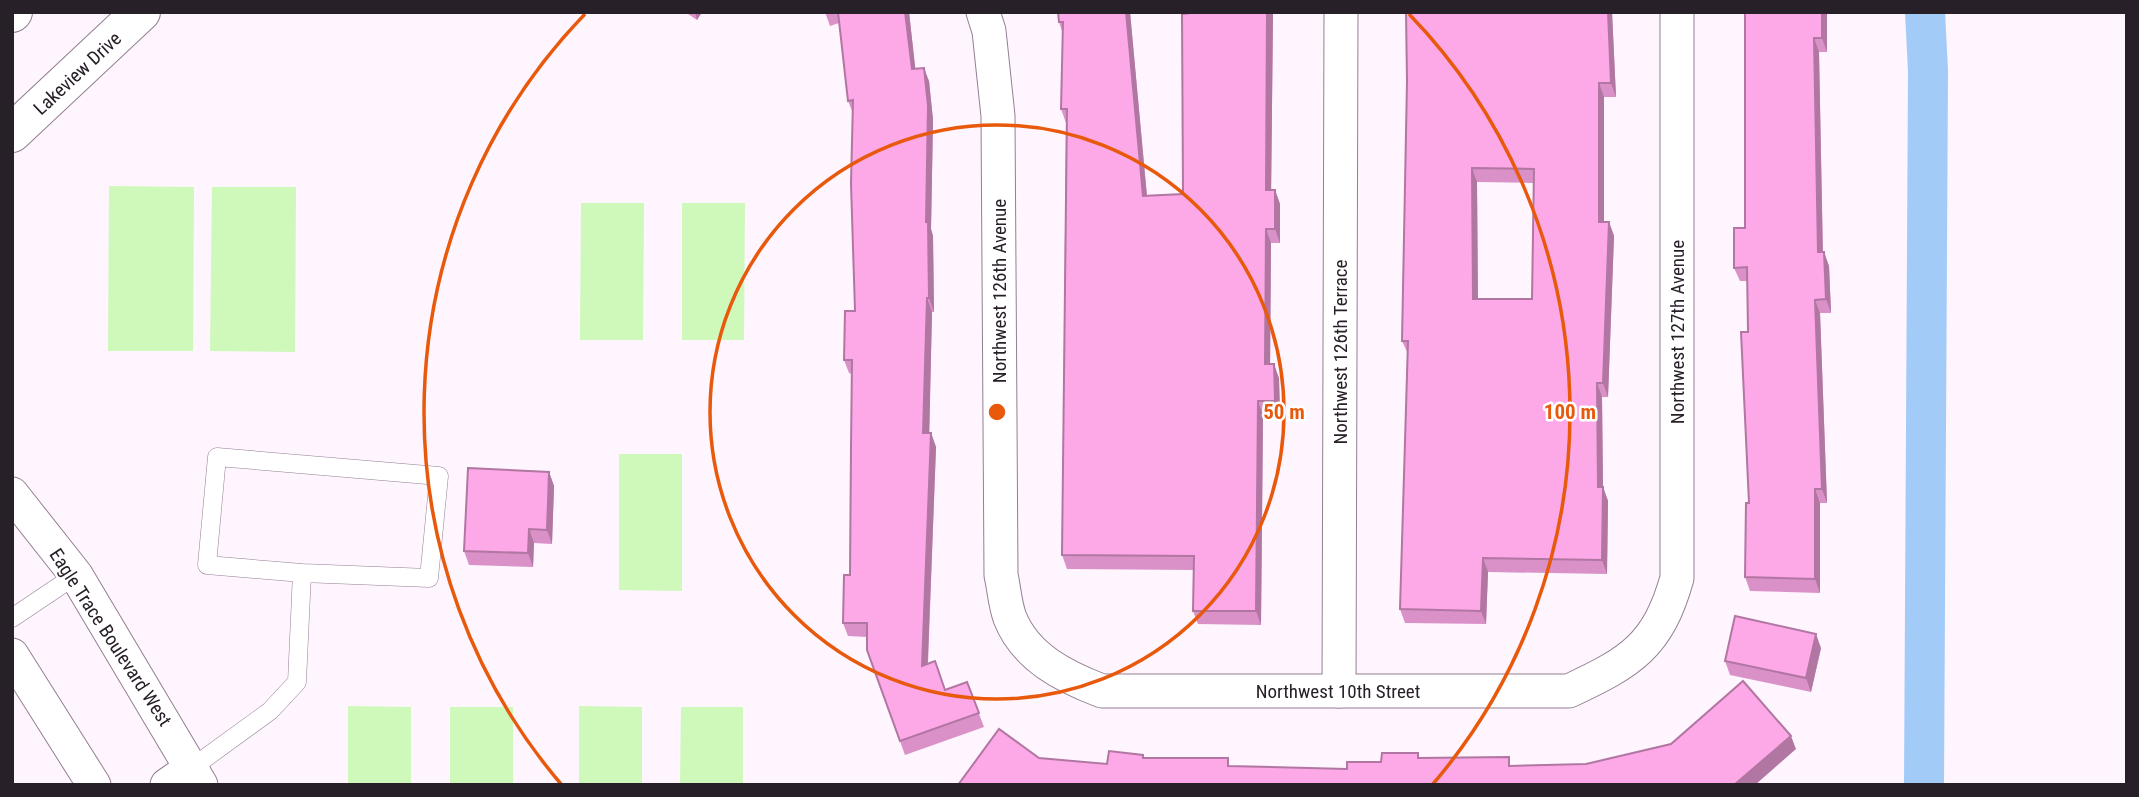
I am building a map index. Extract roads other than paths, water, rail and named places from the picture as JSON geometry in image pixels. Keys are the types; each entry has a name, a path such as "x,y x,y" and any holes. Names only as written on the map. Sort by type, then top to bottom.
{"street":[{"name":"Lakeview Drive","path":"12,133 141,12"},
{"name":"Northwest 126th Avenue","path":"983,12 989,31 998,116 1001,575 1010,618 1029,649"},
{"name":"Northwest 126th Terrace","path":"1339,691 1341,12"},
{"name":"Northwest 127th Avenue","path":"1646,645 1667,612 1676,578 1676,12"},
{"name":"Eagle Trace Boulevard West","path":"12,494 76,575 187,779"},
{"name":"Northwest 10th Street","path":"1029,649 1063,676 1102,691 1569,691 1609,673 1646,645"},
{"path":"12,655 94,785"}],"lane":[{"path":"217,457 439,476 429,578 302,573 207,565 217,457"},
{"path":"187,779 270,711 297,682 302,573"},
{"path":"12,618 76,575"}],"waterway":[{"path":"1924,785 1928,71 1925,12"}]}
